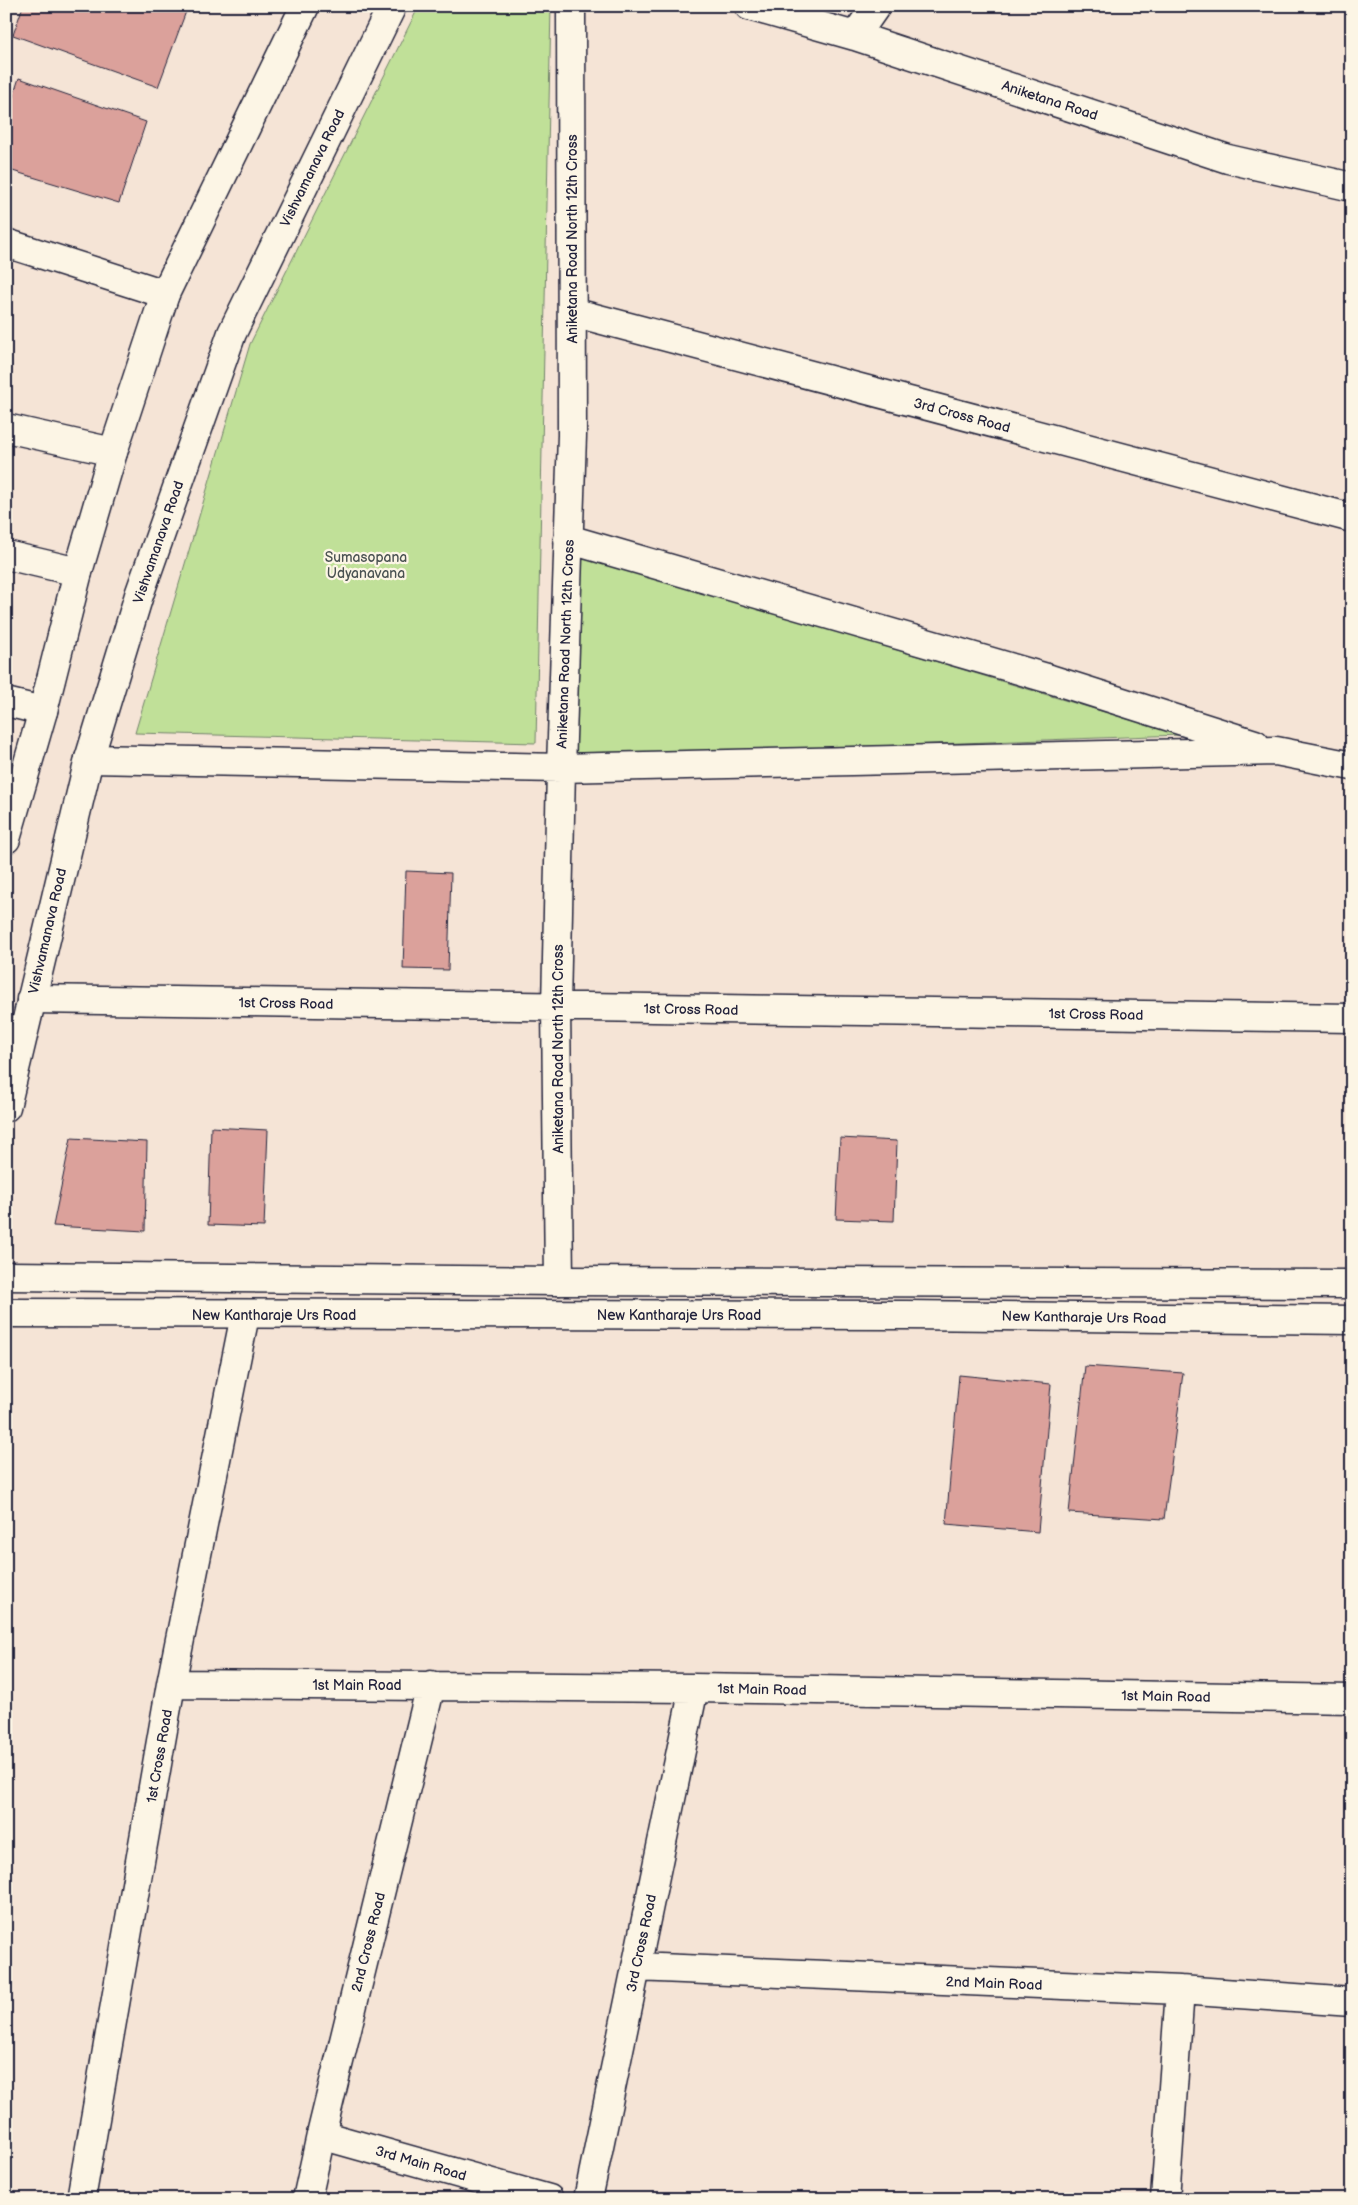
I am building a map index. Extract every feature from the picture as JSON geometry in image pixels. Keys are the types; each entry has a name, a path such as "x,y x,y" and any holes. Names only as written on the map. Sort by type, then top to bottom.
{"street":[{"path":"6,839 44,711 78,572 165,294 305,6"},
{"name":"Vishvamanava Road","path":"6,1107 89,759 139,595 232,334 392,6"},
{"name":"Aniketana Road North 12th Cross","path":"559,1282 556,1007 561,768 572,435 571,6"},
{"name":"Aniketana Road","path":"749,6 855,36 1228,159 1352,187"},
{"path":"855,36 876,6"},
{"path":"6,243 165,294"},
{"name":"3rd Cross Road","path":"572,312 1352,518"},
{"path":"6,428 114,452"},
{"path":"568,539 1050,679 1276,751 1352,766"},
{"path":"6,555 78,572"},
{"path":"6,702 44,711"},
{"path":"89,759 561,768 1276,751"},
{"name":"1st Cross Road","path":"31,999 1352,1018"},
{"path":"6,1276 559,1282 1352,1284"},
{"name":"New Kantharaje Urs Road","path":"6,1313 916,1315 1352,1320"},
{"name":"1st Cross Road","path":"81,2199 171,1684 245,1315"},
{"name":"1st Main Road","path":"171,1684 694,1688 1352,1699"},
{"name":"2nd Cross Road","path":"308,2199 321,2135 431,1685"},
{"name":"3rd Cross Road","path":"588,2199 694,1688"},
{"name":"2nd Main Road","path":"636,1967 1180,1990 1352,2002"},
{"path":"1165,2199 1180,1990"},
{"name":"3rd Main Road","path":"321,2135 549,2199"}],"green space":[{"name":"Sumasopana Udyanavana","path":"419,6 551,6 536,743 135,733 250,344"},
{"path":"581,555 1181,735 576,757"}],"building":[{"path":"23,6 188,6 158,87 13,35"},
{"path":"19,78 146,122 119,203 6,169 6,118"},
{"path":"406,871 451,873 448,970 403,969"},
{"path":"211,1127 268,1130 264,1227 208,1225"},
{"path":"71,1138 147,1142 145,1231 53,1226"},
{"path":"840,1138 897,1141 894,1221 836,1219"},
{"path":"1085,1366 1183,1373 1164,1519 1069,1513"},
{"path":"959,1375 1051,1384 1038,1532 946,1524"}]}
